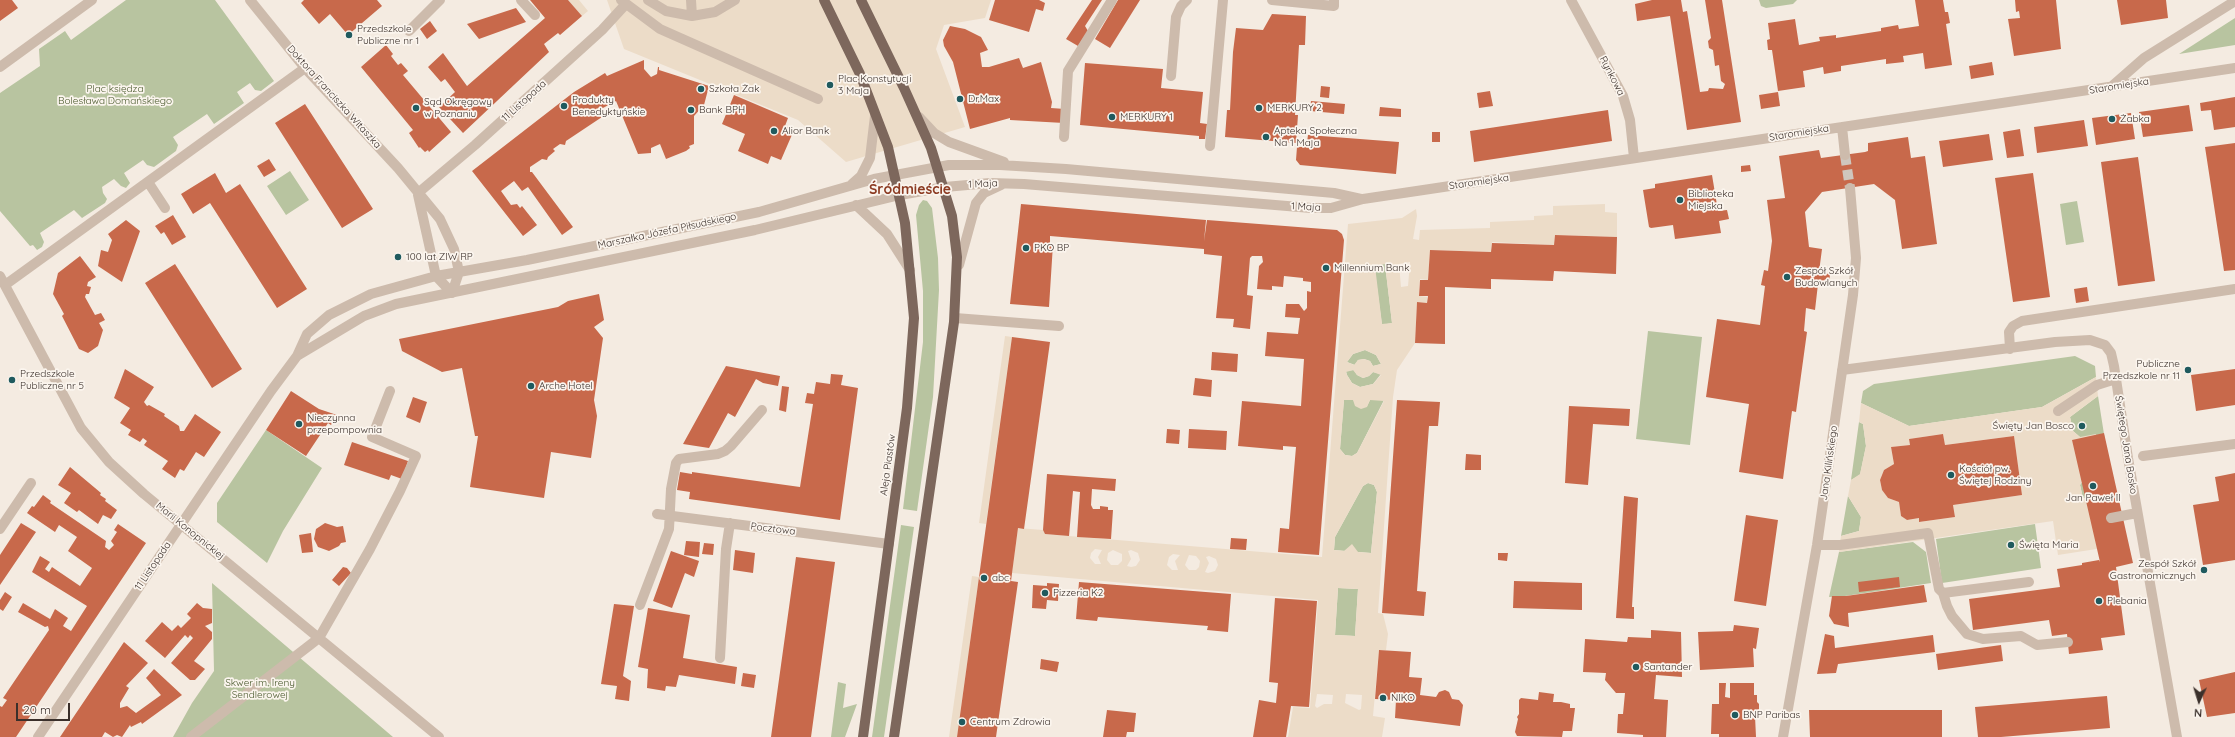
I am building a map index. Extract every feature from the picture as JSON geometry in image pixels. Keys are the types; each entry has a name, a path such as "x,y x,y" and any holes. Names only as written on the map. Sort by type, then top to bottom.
{"main road":[{"name":"Aleja Piastów","path":"824,0 860,74 888,147 900,195 910,270 914,318 911,370 863,737"},
{"path":"861,0 915,114 937,166 944,187 956,238 957,271 955,318 894,737"}],"street":[{"path":"0,67 92,0"},
{"name":"Doktora Franciszka Witaszka","path":"250,0 306,68 398,168 418,193"},
{"path":"410,31 440,0"},
{"path":"521,0 535,16"},
{"path":"648,0 666,11 692,16 715,12 735,0"},
{"path":"691,0 692,16"},
{"path":"1064,137 1068,71 1112,0"},
{"path":"1171,76 1176,17 1180,6 1187,0"},
{"path":"1210,146 1223,0"},
{"path":"1272,0 1334,6 1334,0"},
{"name":"Rynkowa","path":"1571,0 1623,96 1630,120 1634,158"},
{"path":"2111,87 2144,58 2235,0"},
{"path":"623,2 660,29 680,39 818,99"},
{"name":"11 Listopada","path":"418,193 475,146 602,30 623,2"},
{"path":"3,280 148,182 306,68"},
{"name":"Staromiejska","path":"1363,199 2235,68"},
{"name":"1 Maja","path":"915,114 934,133 948,142 1015,165"},
{"path":"850,185 861,176 870,158 875,116"},
{"path":"1842,127 1845,155"},
{"name":"1 Maja","path":"895,174 937,166 967,164 1015,165 1334,193 1363,199"},
{"name":"Marszałka Józefa Piłsudskiego","path":"436,276 759,212 850,185 895,174"},
{"path":"148,182 165,208"},
{"path":"957,271 976,203 984,193 1004,183"},
{"name":"1 Maja","path":"900,195 944,187 1004,183 1311,208 1332,208 1363,199"},
{"name":"Jana Kilińskiego","path":"1783,737 1817,544 1856,266 1850,188"},
{"path":"418,193 444,226 454,249 459,272 452,293 436,276 418,193"},
{"name":"Marszałka Józefa Piłsudskiego","path":"452,293 740,234 900,195"},
{"path":"856,205 887,234 910,270"},
{"name":"11 Listopada","path":"38,737 181,524 297,356 306,334 329,315 371,294 436,276"},
{"name":"Marii Konopnickiej","path":"3,280 81,428 109,462 144,494 439,737"},
{"path":"2010,349 2009,332 2013,326 2022,321 2235,289"},
{"name":"11 Listopada","path":"297,356 328,336 377,310 452,293"},
{"path":"955,318 1060,326"},
{"name":"Świętego Jana Bosko","path":"1842,370 2078,340 2098,342 2105,346 2111,353 2116,379 2137,513 2177,737"},
{"path":"2058,411 2097,386 2116,379"},
{"path":"191,737 319,638 370,549 416,456 372,437 390,391"},
{"path":"640,606 669,529 671,489 677,461 683,458 718,454 725,451 762,410"},
{"path":"2143,456 2235,444"},
{"path":"0,529 31,483"},
{"path":"2110,518 2137,513"},
{"name":"Pocztowa","path":"657,514 889,544"},
{"path":"720,658 726,549 730,523"},
{"path":"1817,544 1840,545 1928,533 1936,582 1939,589 1943,593 1946,606 1967,634 1983,639 2021,636 2037,645 2068,642"},
{"path":"1943,593 2029,582"}],"green space":[{"name":"Plac księdza Bolesława Domańskiego","path":"126,0 215,0 274,81 261,91 255,90 250,83 237,92 244,103 214,124 207,114 173,137 178,145 176,151 154,167 147,165 143,160 124,173 130,183 126,188 121,186 114,179 102,187 103,193 107,199 105,203 82,218 74,210 40,233 44,242 42,247 37,250 33,245 30,246 0,211 0,93 40,66 39,49 65,31 71,40"},
{"path":"1759,0 1797,0 1793,4 1766,8 1761,6"},
{"path":"2235,18 2235,45 2179,54"},
{"path":"290,171 309,200 286,215 267,186"},
{"path":"923,200 927,201 932,208 938,258 939,290 933,397 917,511 903,509 923,342 923,291 916,215 919,205"},
{"path":"2077,201 2084,242 2066,245 2060,204"},
{"path":"1385,264 1392,323 1382,325 1374,265"},
{"path":"1648,331 1702,337 1690,445 1636,439"},
{"path":"1365,350 1376,355 1381,364 1373,366 1370,361 1364,359 1358,360 1355,365 1347,362 1353,354"},
{"path":"2075,356 2095,366 2096,377 2042,407 1909,426 1861,403 1863,391 1874,384"},
{"path":"1354,370 1357,375 1363,378 1369,376 1373,372 1381,374 1373,384 1360,387 1352,383 1347,375 1346,371"},
{"path":"2098,396 2115,504 2083,498 2080,485 2087,475 2080,437 2073,431 2070,417"},
{"path":"1344,399 1353,400 1367,406 1370,400 1384,400 1357,453 1352,456 1345,455 1340,449"},
{"path":"1859,422 1863,424 1866,446 1860,475 1851,480"},
{"path":"266,430 322,468 283,531 267,563 217,522 217,503"},
{"path":"1368,483 1374,485 1377,492 1371,553 1334,550 1335,537 1363,486"},
{"path":"1848,496 1861,517 1859,531 1841,536"},
{"path":"2035,524 2041,568 1942,583 1936,539"},
{"path":"901,525 914,527 884,737 872,737"},
{"path":"1913,542 1926,552 1931,583 1829,597 1839,552"},
{"name":"Skwer im. Ireny Sendlerowej","path":"212,583 393,737 173,737 192,703 214,671"},
{"path":"1338,588 1358,589 1355,636 1335,635"},
{"path":"838,682 846,684 843,708 857,704 845,737 831,737"}],"shaded area":[{"path":"568,0 579,0 588,11 582,16"},
{"name":"Plac Konstytucji 3 Maja","path":"607,0 991,0 985,18 944,25 936,49 965,127 846,162 798,120 624,49"},
{"path":"1605,204 1605,212 1617,213 1617,237 1555,235 1554,245 1492,242 1491,252 1430,250 1428,280 1420,279 1419,296 1427,297 1427,303 1417,302 1415,343 1397,370 1393,397 1378,613 1383,614 1388,634 1386,650 1379,650 1373,716 1385,718 1382,737 1288,737 1293,707 1310,708 1318,600 1012,573 1018,528 1043,530 1045,534 1322,557 1348,224 1402,218 1416,209 1417,216 1413,239 1419,240 1420,230 1490,228 1490,222 1534,220 1534,216 1553,215 1553,206","holes":["1410,262 1408,286 1401,287 1399,264","1385,264 1392,323 1382,324 1375,266","1365,350 1376,355 1381,364 1373,366 1370,361 1364,359 1358,360 1354,365 1347,362 1353,354","1353,370 1357,375 1363,378 1369,376 1373,372 1381,375 1373,384 1360,387 1352,383 1346,372","1344,400 1353,400 1355,406 1361,409 1367,407 1370,400 1384,401 1357,453 1352,456 1345,455 1340,449","1368,483 1374,485 1377,492 1371,553 1358,552 1352,544 1344,551 1334,550 1335,537 1363,486","1095,549 1102,550 1098,557 1101,564 1095,564 1090,558 1091,553","1113,550 1122,554 1122,561 1118,565 1111,565 1107,560 1108,553","1131,550 1138,553 1140,560 1136,566 1127,566 1131,559 1128,551","1173,554 1180,555 1175,561 1178,570 1172,570 1167,565 1169,557","1189,555 1196,556 1200,561 1199,567 1196,570 1189,570 1185,565","1209,556 1216,559 1218,565 1215,571 1208,573 1205,572 1209,563 1206,557","1338,588 1358,589 1355,636 1335,635","1317,694 1333,695 1332,704 1324,704 1317,708 1315,706","1346,694 1362,695 1361,709 1359,710 1345,703"]},
{"path":"1005,336 1012,337 986,524 979,523"},
{"path":"2096,377 2098,396 2070,417 2073,431 2080,437 2096,434 2102,472 2087,475 2080,485 2083,498 2115,504 2122,545 2058,555 2053,521 1839,552 1841,536 1859,531 1861,517 1848,496 1851,480 1860,474 1866,446 1863,424 1859,422 1861,403 1909,426 2042,407","holes":["1943,434 1945,445 2014,436 2022,495 1953,505 1955,517 1920,522 1919,518 1907,520 1901,516 1899,502 1888,498 1882,490 1880,480 1884,470 1894,464 1891,447 1910,445 1909,439"]},
{"path":"972,576 979,577 957,737 949,737"}],"building":[{"path":"0,0 12,0 18,8 0,21"},
{"path":"304,0 377,0 382,6 348,35 330,14 319,24 301,3"},
{"path":"530,0 568,0 582,16 560,35 558,33 544,44 549,52 463,133 439,107 455,92 445,79 441,82 428,67 443,53 467,86 545,18"},
{"path":"995,0 1039,0 1045,3 1043,11 1036,9 1029,32 989,20"},
{"path":"1092,0 1102,0 1085,26 1088,31 1078,46 1066,39"},
{"path":"1118,0 1140,0 1110,48 1095,39"},
{"path":"1652,0 1681,0 1683,12 1687,11 1700,92 1708,91 1709,88 1723,89 1725,84 1721,81 1719,65 1715,66 1713,50 1709,48 1708,41 1711,38 1705,0 1722,0 1741,122 1687,130 1670,16 1637,21 1635,4"},
{"path":"1915,0 1943,0 1945,12 1948,12 1950,23 1946,24 1952,65 1925,69 1923,53 1903,56 1904,62 1886,64 1886,59 1841,66 1841,71 1824,74 1823,67 1803,71 1805,87 1778,91 1772,50 1768,50 1767,40 1770,39 1768,23 1795,19 1799,45 1820,41 1819,37 1836,35 1836,38 1881,31 1881,28 1898,25 1899,29 1919,26"},
{"path":"2015,0 2056,0 2061,49 2014,56 2008,19 2020,18 2019,11 2016,12"},
{"path":"2117,0 2166,0 2168,18 2121,25"},
{"path":"516,8 526,22 479,39 467,24"},
{"path":"1272,14 1306,16 1305,45 1299,45 1295,115 1298,115 1296,143 1225,137 1227,110 1230,110 1233,52 1236,28 1263,30"},
{"path":"430,21 437,31 427,39 420,29"},
{"path":"950,26 965,29 981,37 988,50 980,53 982,67 989,67 1019,58 1023,68 1041,62 1052,102 1051,108 1065,109 1064,123 1010,120 1010,118 970,129 953,62 944,46 943,40"},
{"path":"386,45 393,54 391,56 398,65 401,63 408,71 403,75 451,132 429,152 428,150 425,152 420,147 419,148 409,133 413,130 361,67"},
{"path":"644,60 644,69 651,77 657,74 659,67 659,70 709,86 704,105 694,116 694,144 689,146 690,148 686,151 666,159 660,144 651,148 651,153 638,154 616,101 601,109 599,112 602,117 566,141 565,145 560,144 553,149 555,151 548,157 547,160 542,159 530,167 530,172 532,172 573,227 562,235 528,187 522,191 514,181 501,191 511,205 517,204 520,208 522,206 537,225 523,236 472,171 574,92 605,73 607,76"},
{"path":"1992,62 1994,75 1971,79 1969,66"},
{"path":"1085,63 1163,69 1161,88 1203,92 1200,123 1207,124 1205,139 1199,139 1199,136 1080,125"},
{"path":"1321,86 1330,87 1329,98 1320,97"},
{"path":"1490,91 1493,106 1479,108 1477,93"},
{"path":"1778,92 1780,106 1761,109 1759,95"},
{"path":"734,95 788,118 785,126 794,130 781,160 771,156 768,164 738,151 745,134 722,124"},
{"path":"2235,97 2235,127 2214,130 2211,110 2201,111 2200,103"},
{"path":"1311,101 1345,104 1344,114 1310,111"},
{"path":"305,104 373,209 342,228 275,123"},
{"path":"2189,105 2193,131 2143,137 2139,112"},
{"path":"1380,107 1401,109 1401,117 1379,116"},
{"path":"1608,110 1612,141 1474,162 1470,131"},
{"path":"2131,113 2135,139 2096,145 2092,118"},
{"path":"2084,120 2088,146 2037,153 2034,127"},
{"path":"2020,129 2024,156 2007,158 2003,132"},
{"path":"1432,132 1440,132 1440,142 1432,142"},
{"path":"1989,134 1993,160 1943,167 1939,141"},
{"path":"1308,135 1399,142 1396,174 1300,165 1296,160 1297,147 1303,147 1304,142 1307,142"},
{"path":"1908,137 1911,158 1925,156 1937,244 1902,249 1895,200 1874,184 1822,192 1805,212 1809,247 1822,249 1819,272 1830,274 1829,285 1818,284 1815,310 1806,308 1804,331 1807,332 1796,412 1792,411 1783,479 1739,472 1749,404 1706,397 1717,319 1760,325 1765,286 1761,285 1764,270 1768,271 1772,241 1767,200 1785,198 1779,156 1819,150 1821,158 1865,152 1868,151 1868,143"},
{"path":"2235,143 2235,270 2224,271 2205,147"},
{"path":"2138,157 2155,281 2118,286 2101,162"},
{"path":"269,159 276,170 264,177 257,166"},
{"path":"1750,165 1751,171 1741,172 1741,166"},
{"path":"215,173 226,193 240,184 307,289 277,308 210,203 193,214 181,194"},
{"path":"2033,173 2050,297 2013,302 1995,178"},
{"name":"Biblioteka Miejska","path":"1712,175 1718,211 1727,210 1729,219 1719,221 1721,233 1675,239 1673,225 1649,227 1643,190 1655,188 1655,184"},
{"path":"1021,204 1206,220 1204,241 1207,220 1337,230 1342,234 1344,240 1319,555 1278,552 1280,528 1289,529 1296,447 1283,446 1283,450 1238,446 1242,401 1301,406 1304,359 1265,356 1267,332 1298,334 1300,318 1285,317 1286,304 1299,304 1304,311 1307,308 1307,291 1311,292 1311,282 1303,281 1303,278 1284,276 1283,287 1272,286 1272,290 1257,289 1259,266 1263,262 1262,256 1252,256 1250,258 1247,295 1253,296 1250,329 1233,327 1234,319 1216,318 1222,256 1204,254 1204,249 1050,236 1050,243 1053,244 1049,307 1010,304"},
{"path":"173,215 186,237 172,245 164,232 161,234 155,226"},
{"path":"126,220 140,231 122,282 98,266 101,250 108,252 112,240 108,234"},
{"path":"1555,235 1617,237 1616,274 1554,271 1553,281 1491,279 1491,289 1445,287 1445,344 1415,343 1417,302 1427,303 1428,296 1419,296 1420,280 1428,280 1430,250 1491,252 1492,243 1554,245"},
{"path":"80,256 96,277 88,282 87,286 91,287 89,294 86,294 85,297 95,315 101,313 105,320 99,323 103,330 98,346 88,353 79,349 62,316 64,314 53,294 58,273"},
{"path":"175,264 242,369 212,388 145,283"},
{"path":"2087,287 2089,301 2076,303 2074,289"},
{"name":"Arche Hotel","path":"599,294 604,320 594,327 603,338 594,400 597,416 591,458 551,452 544,498 470,487 478,436 475,436 462,368 442,372 402,351 399,339 558,307 568,301"},
{"path":"1012,337 1050,342 1024,529 1018,528 1011,581 1018,582 996,737 957,737"},
{"path":"1212,352 1238,354 1237,372 1211,370"},
{"path":"726,366 780,376 778,386 763,383 756,379 735,417 728,413 709,448 683,444"},
{"path":"125,369 154,387 144,402 147,406 149,405 165,414 164,416 179,426 180,431 184,431 195,414 221,432 204,457 196,452 184,471 180,469 175,478 162,469 168,461 144,445 147,441 143,438 140,442 128,435 131,430 120,423 130,408 114,398"},
{"path":"2235,369 2235,405 2196,411 2191,375"},
{"path":"831,374 843,375 841,385 858,388 840,520 689,499 690,492 677,490 680,472 692,474 692,472 800,487 813,404 805,403 807,393 814,394 816,382 830,384"},
{"path":"1195,378 1212,380 1211,397 1193,395"},
{"path":"782,386 789,387 786,412 779,410"},
{"name":"Nieczynna przepompownia","path":"291,391 319,409 337,415 331,425 328,423 306,456 266,430"},
{"path":"413,397 427,402 420,423 406,417"},
{"path":"1397,400 1440,402 1438,426 1429,426 1417,591 1426,592 1424,616 1382,613"},
{"path":"1569,406 1630,409 1629,426 1593,424 1588,485 1565,483"},
{"path":"1167,429 1180,430 1179,444 1166,443"},
{"path":"1189,429 1227,431 1226,450 1188,448"},
{"path":"2104,433 2133,563 2116,567 2125,635 2101,638 2103,650 2069,654 2067,634 2052,636 2049,620 1973,630 1969,599 2060,587 2057,569 2082,565 2082,563 2099,560 2100,562 2072,440"},
{"name":"Kościół pw. Świętej Rodziny","path":"1943,434 1945,445 2014,436 2022,495 1953,505 1955,517 1919,522 1919,518 1907,520 1901,516 1899,502 1888,498 1882,490 1880,480 1884,470 1894,464 1891,447 1910,445 1909,439"},
{"path":"352,442 408,461 402,479 391,475 389,480 344,465"},
{"path":"1466,454 1481,455 1481,470 1465,470"},
{"path":"70,467 101,493 100,495 106,499 105,501 117,510 111,519 103,515 98,524 79,510 77,512 64,503 71,493 58,485"},
{"path":"2235,473 2235,560 2203,565 2193,505 2219,501 2215,477"},
{"path":"1047,474 1116,479 1115,491 1092,489 1091,505 1093,509 1100,509 1100,506 1108,507 1108,510 1113,510 1111,539 1077,537 1080,492 1073,491 1069,536 1045,534 1043,530"},
{"path":"43,495 51,501 50,503 106,541 105,547 109,550 114,545 111,541 117,532 114,530 118,524 146,543 16,737 0,737 0,706 2,707 7,700 3,698 49,630 48,626 45,627 18,612 23,603 50,619 55,609 68,618 63,626 71,631 87,606 32,572 40,556 50,562 45,569 49,572 52,567 80,586 92,568 68,551 77,537 59,525 55,532 27,513 32,506 34,507"},
{"path":"1624,496 1638,498 1632,607 1634,607 1634,619 1616,618"},
{"path":"1746,515 1778,520 1766,606 1734,601"},
{"path":"21,523 36,532 0,585 0,555"},
{"path":"325,523 337,527 343,526 346,542 341,543 339,546 329,551 318,547 314,539 316,529"},
{"path":"311,533 313,552 302,553 299,535"},
{"path":"1231,538 1247,539 1246,550 1230,549"},
{"path":"686,541 700,542 699,557 684,555"},
{"path":"704,543 714,544 713,555 702,554"},
{"path":"735,550 755,553 753,573 733,570"},
{"path":"671,551 699,561 694,577 685,573 672,608 653,601"},
{"path":"1498,553 1508,553 1507,561 1498,560"},
{"path":"796,557 835,562 811,737 771,737"},
{"path":"343,567 347,568 351,573 339,586 332,580"},
{"path":"1899,577 1900,587 1859,592 1858,582"},
{"path":"1514,581 1582,583 1582,610 1513,608"},
{"path":"1079,582 1231,594 1228,632 1207,630 1208,626 1098,617 1097,621 1076,619"},
{"name":"Pizzeria K2","path":"1047,583 1059,584 1058,601 1047,600 1046,609 1032,608 1033,585 1047,586"},
{"path":"1924,585 1927,602 1848,613 1849,627 1834,624 1829,616 1832,596 1846,596"},
{"path":"5,592 12,597 3,611 0,609 0,600"},
{"path":"1275,598 1317,601 1309,707 1291,706 1286,737 1253,737 1259,700 1276,703 1278,683 1269,682"},
{"path":"197,603 203,608 212,609 212,623 205,626 212,632 212,639 194,661 205,669 195,680 190,680 171,663 193,638 190,635 188,638 185,635 165,658 145,641 162,622 172,631 178,625 181,628 191,618 187,614"},
{"path":"614,604 634,606 623,676 631,681 629,701 615,699 617,686 601,684"},
{"path":"648,608 690,615 683,658 737,667 735,684 679,675 676,687 666,686 665,691 647,688 648,669 638,667"},
{"path":"1734,625 1759,628 1756,649 1753,648 1754,667 1700,670 1698,632 1733,631"},
{"path":"1651,630 1681,632 1682,677 1656,675 1654,699 1668,700 1666,737 1643,737 1643,735 1617,733 1618,714 1623,714 1625,693 1616,693 1605,680 1606,673 1583,672 1585,639 1627,642 1628,637 1651,638"},
{"path":"1825,634 1834,636 1835,648 1933,635 1935,652 1838,664 1836,673 1817,674"},
{"path":"124,642 148,663 126,686 129,688 120,703 120,708 127,706 136,713 161,695 146,678 154,669 182,695 142,724 141,722 131,727 130,725 122,737 117,735 113,737 105,732 102,737 60,737"},
{"path":"2001,645 2003,661 1938,670 1936,654"},
{"path":"1379,650 1411,652 1409,677 1422,678 1420,695 1436,697 1439,692 1445,690 1449,692 1452,699 1459,700 1463,705 1460,726 1395,718 1396,700 1375,699"},
{"path":"1041,659 1059,662 1057,672 1040,669"},
{"path":"2235,672 2235,713 2207,717 2199,680"},
{"path":"743,673 756,675 754,688 741,686"},
{"path":"1719,683 1726,683 1725,697 1730,698 1730,683 1754,683 1754,695 1757,695 1757,702 1759,704 1759,714 1755,716 1756,737 1719,737 1719,734 1711,734 1712,704 1719,704"},
{"path":"1539,692 1554,694 1553,702 1570,704 1570,708 1575,708 1572,731 1563,731 1562,737 1517,736 1515,732 1518,719 1517,717 1519,714 1519,700 1521,698 1538,700"},
{"path":"2107,696 2110,728 2001,737 1978,737 1975,707"},
{"path":"1107,710 1136,713 1134,732 1127,732 1126,737 1103,737"},
{"path":"1809,710 1942,710 1942,737 1810,737"}],"tunnel":[{"path":"1845,155 1850,188"}],"place":[{"name":"Przedszkole Publiczne nr 1","path":"349,35"},
{"name":"Plac Konstytucji 3 Maja","path":"830,85"},
{"name":"Szkoła Żak","path":"701,89"},
{"name":"Dr.Max","path":"960,99"},
{"name":"Produkty Benedyktyńskie","path":"564,106"},
{"name":"Sąd Okręgowy w Poznaniu","path":"416,108"},
{"name":"MERKURY 2","path":"1259,108"},
{"name":"Bank BPH","path":"691,110"},
{"name":"MERKURY 1","path":"1112,117"},
{"name":"Żabka","path":"2112,119"},
{"name":"Alior Bank","path":"774,131"},
{"name":"Apteka Społeczna Na 1 Maja","path":"1266,137"},
{"name":"Biblioteka Miejska","path":"1680,200"},
{"name":"PKO BP","path":"1026,248"},
{"name":"100 lat ZIW RP","path":"398,257"},
{"name":"Millennium Bank","path":"1326,268"},
{"name":"Zespół Szkół Budowlanych","path":"1787,277"},
{"name":"Publiczne Przedszkole nr 11","path":"2188,370"},
{"name":"Przedszkole Publiczne nr 5","path":"12,380"},
{"name":"Arche Hotel","path":"531,386"},
{"name":"Nieczynna przepompownia","path":"299,424"},
{"name":"Święty Jan Bosco","path":"2082,426"},
{"name":"Kościół pw. Świętej Rodziny","path":"1951,475"},
{"name":"Jan Paweł II","path":"2093,486"},
{"name":"Święta Maria","path":"2011,545"},
{"name":"Zespół Szkół Gastronomicznych","path":"2204,570"},
{"name":"abc","path":"984,578"},
{"name":"Pizzeria K2","path":"1045,593"},
{"name":"Plebania","path":"2099,601"},
{"name":"Santander","path":"1636,667"},
{"name":"NIKO","path":"1383,698"},
{"name":"BNP Paribas","path":"1735,715"},
{"name":"Centrum Zdrowia","path":"962,722"}],"district":[{"name":"Śródmieście","path":"910,190"}]}
